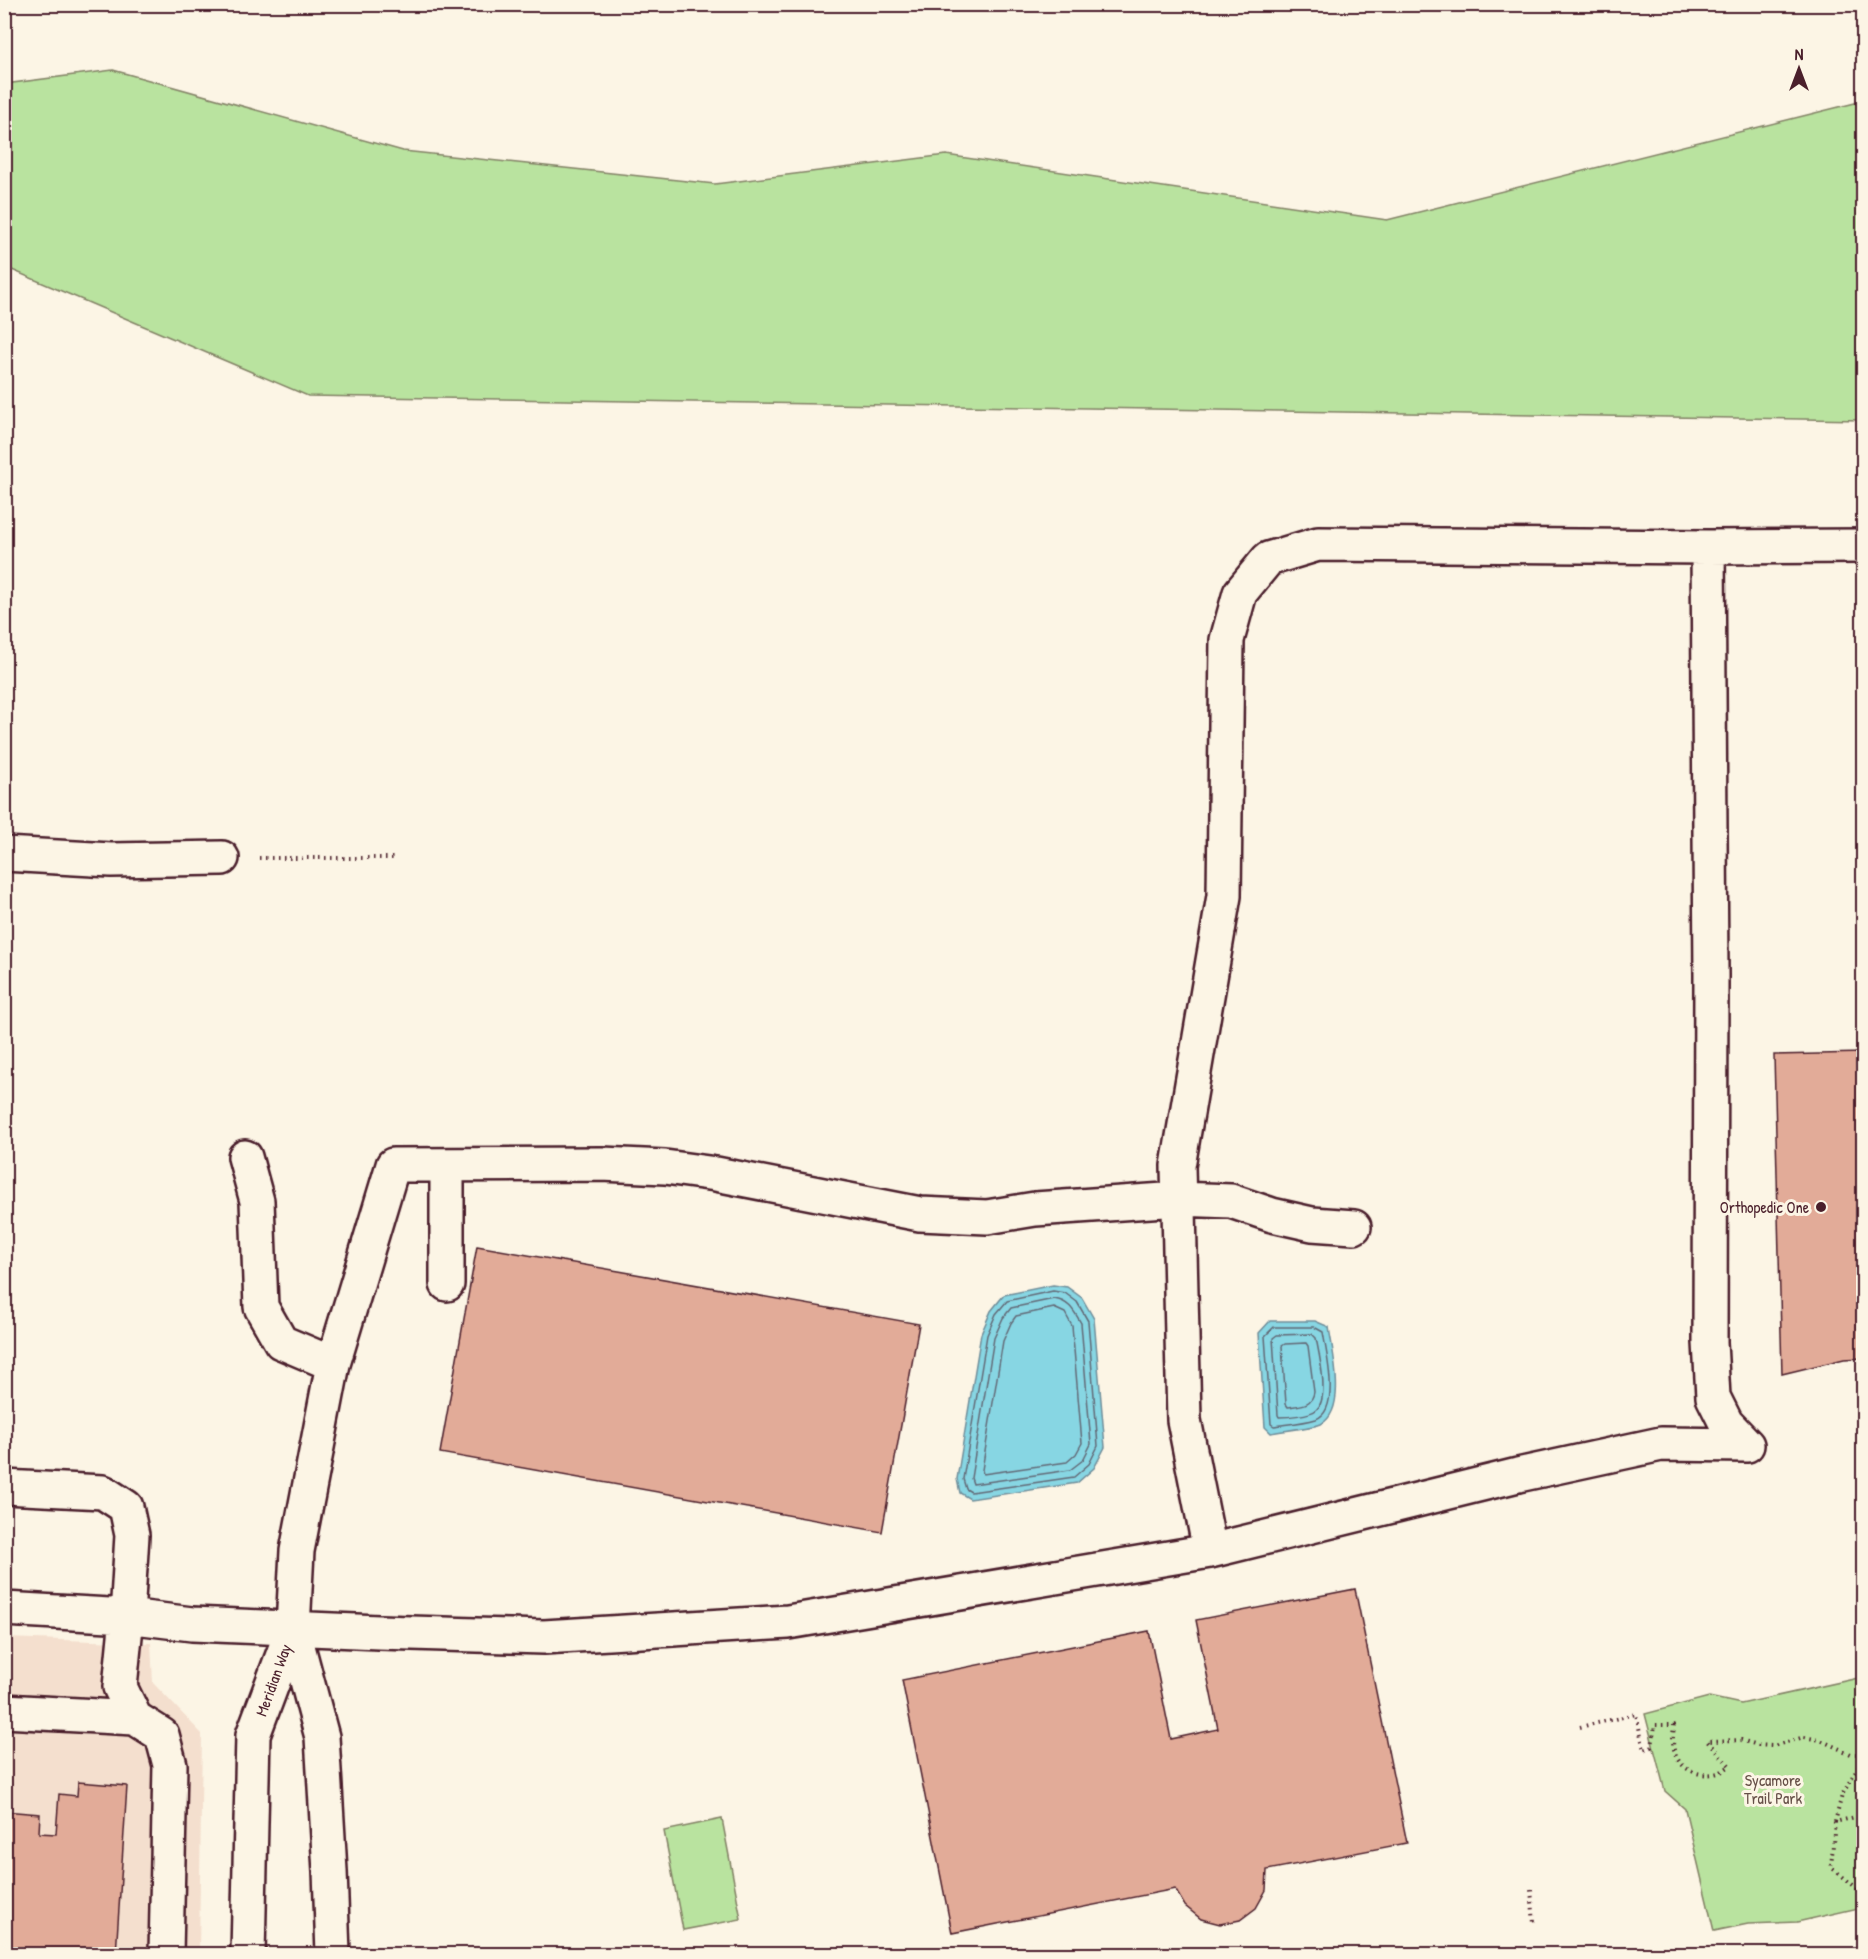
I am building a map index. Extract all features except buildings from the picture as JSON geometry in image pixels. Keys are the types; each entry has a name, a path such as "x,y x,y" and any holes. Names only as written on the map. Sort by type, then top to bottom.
{"street":[{"path":"1210,1551 1184,1420 1178,1167 1224,896 1227,640 1240,593 1268,559 1318,544 1863,546"},
{"path":"4,1609 127,1616 192,1624 544,1637 788,1622 1210,1551 1518,1475 1661,1444 1747,1445 1726,1423 1713,1397 1710,1342 1711,975 1708,547"},
{"path":"4,854 111,860 222,858"},
{"path":"245,1157 257,1201 261,1307 281,1342 333,1364"},
{"path":"293,1628 297,1551 333,1364 393,1165 602,1164 665,1167 716,1174 920,1214 987,1217 1035,1209 1179,1199 1231,1201 1272,1215 1312,1224 1354,1227"},
{"path":"447,1165 447,1284"},
{"path":"4,1487 103,1492 126,1507 132,1535 120,1687 135,1718 162,1736 170,1765 165,1954"},
{"name":"Meridian Way","path":"248,1954 253,1735 293,1628"},
{"name":"Meridian Way","path":"293,1628 322,1737 333,1954"},
{"path":"4,1711 135,1718"}],"path":[{"path":"222,858 393,858"},
{"path":"1580,1727 1636,1714 1644,1750 1652,1747 1655,1725 1674,1725 1674,1752 1680,1764 1691,1771 1704,1774 1717,1773 1730,1766 1707,1742 1741,1740 1773,1746 1804,1737 1820,1740 1851,1754 1863,1755 1842,1795 1835,1822 1831,1868 1863,1894"},
{"path":"1835,1822 1863,1815"},
{"path":"1531,1890 1534,1923"}],"shaded area":[{"path":"5,1638 151,1643 153,1683 202,1734 199,1954 5,1954"}],"green space":[{"path":"113,70 403,151 715,184 946,155 1387,220 1863,101 1863,420 308,396 5,267 5,84"},
{"name":"Sycamore Trail Park","path":"1863,1677 1863,1907 1797,1922 1748,1924 1714,1931 1685,1809 1665,1791 1645,1714 1709,1697 1741,1704"},
{"path":"722,1819 741,1919 683,1930 664,1831"}],"water":[{"path":"1053,1285 1067,1287 1082,1298 1094,1319 1105,1447 1094,1468 1077,1483 970,1499 960,1493 957,1479 981,1334 991,1311 1004,1295"},
{"path":"1270,1321 1315,1321 1329,1327 1335,1364 1336,1393 1329,1417 1321,1424 1271,1433 1265,1427 1259,1333"}],"place":[{"name":"Orthopedic One","path":"1821,1207"}]}
